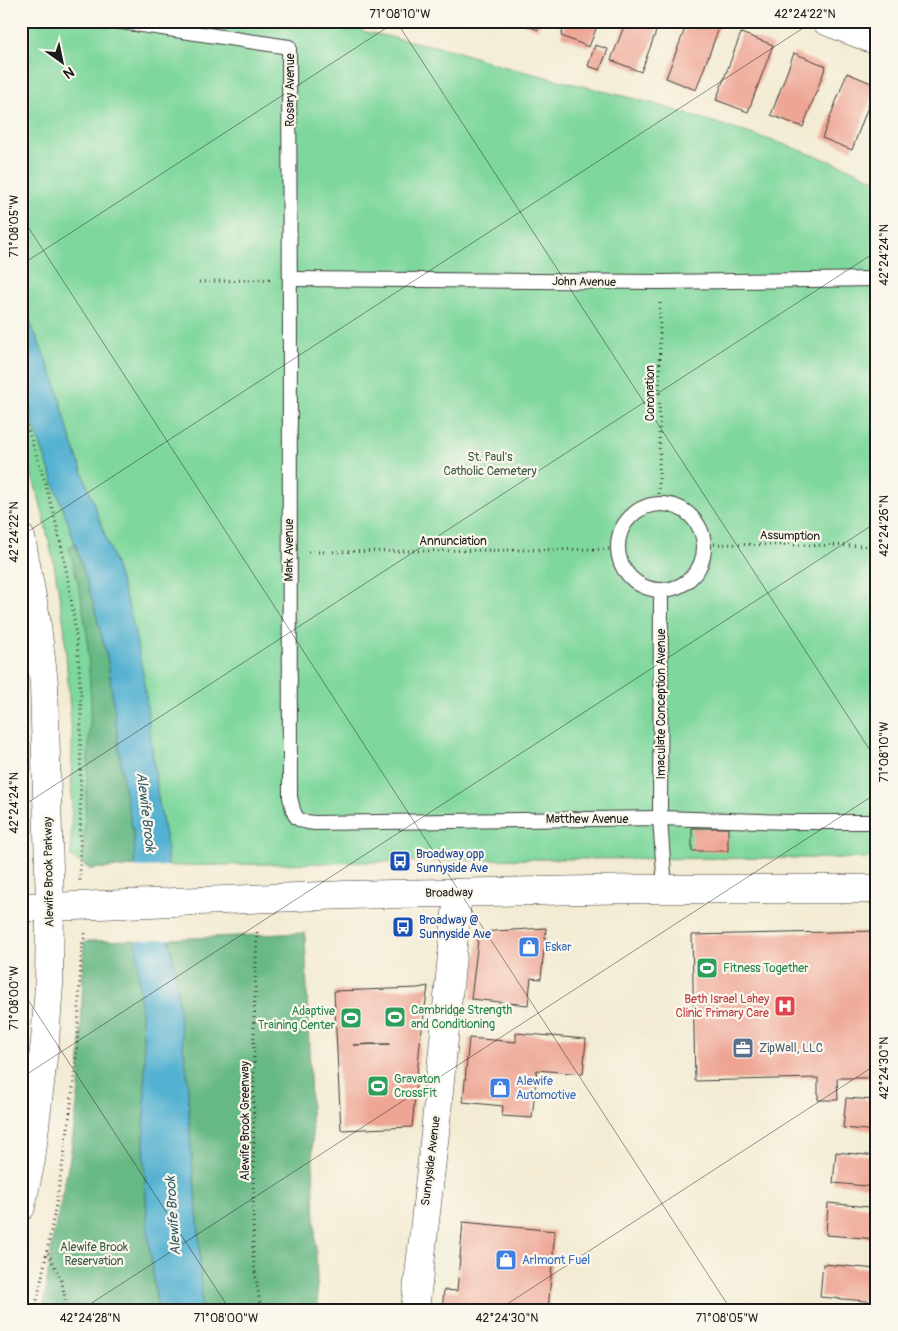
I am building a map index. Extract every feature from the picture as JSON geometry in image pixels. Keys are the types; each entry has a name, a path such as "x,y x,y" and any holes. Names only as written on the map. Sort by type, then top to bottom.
{"main road":[{"path":"826,21 877,41"},
{"name":"Alewife Brook Parkway","path":"21,538 35,611 44,683 50,907 48,1002 30,1101 31,1160 21,1207"},
{"name":"Broadway","path":"21,907 458,893 665,889 877,889"},
{"name":"Sunnyside Avenue","path":"415,1310 419,1261 435,1133 458,893"}],"lane":[{"name":"Rosary Avenue","path":"115,21 289,47 291,279"},
{"name":"John Avenue","path":"291,279 660,282 877,279"},
{"name":"Mark Avenue","path":"291,279 290,796 298,820"},
{"path":"659,504 674,506 688,513 698,526 704,544 702,560 695,574 678,586 661,590 641,585 628,575 621,563 618,550 619,536 627,520 640,509 659,504"},
{"name":"Imaculate Conception Avenue","path":"661,590 660,818 665,889"},
{"name":"Matthew Avenue","path":"298,820 315,823 660,818 781,822 877,822"}],"path":[{"path":"199,282 291,279"},
{"name":"Coronation","path":"659,504 660,282"},
{"name":"Assumption","path":"704,544 877,546"},
{"name":"Annunciation","path":"289,552 618,550"},
{"name":"Alewife Brook Greenway","path":"257,934 254,1022 253,1258 261,1310"},
{"path":"35,1310 63,1161 75,1068 82,944 85,937"},
{"path":"47,1253 62,1282 67,1310"}],"green space":[{"name":"St. Paul's Catholic Cemetery","path":"21,21 356,21 362,31 453,50 502,66 655,104 780,143 849,168 877,181 877,858 530,859 168,866 167,846 158,797 143,674 131,615 70,437 56,384 21,300"},
{"path":"21,380 34,426 75,543 93,602 135,866 90,869 71,857 72,741 64,624 54,564 40,502 21,440"},
{"path":"75,543 108,661 124,788 134,837 135,866 90,869 83,864 91,701 87,635 81,596 69,547"},
{"path":"305,933 318,1310 202,1310 199,1232 191,1149 187,1073 175,969 169,939"},
{"name":"Alewife Brook Reservation","path":"136,940 145,1061 144,1160 148,1234 158,1310 43,1310 53,1238 70,1158 79,1089 84,943 88,941"}],"water":[{"name":"Alewife Brook","path":"21,300 56,384 70,437 112,555 131,615 143,674 158,797 167,846 169,939 175,969 187,1073 191,1149 199,1232 202,1310 158,1310 148,1234 144,1160 145,1061 136,940 134,837 124,788 108,661 75,543 34,426 21,380"}],"pier":[{"path":"171,866 172,939 133,940 132,867"}],"building":[{"path":"516,21 541,21 538,30"},
{"path":"566,21 599,21 589,47 561,36"},
{"path":"626,21 660,21 641,72 611,60"},
{"path":"688,21 710,21 720,25 696,90 666,78"},
{"path":"741,33 773,45 748,112 716,100"},
{"path":"595,45 608,49 600,70 588,66"},
{"path":"794,53 826,66 803,127 771,115"},
{"path":"847,73 876,85 852,150 822,138"},
{"path":"692,828 728,828 728,851 692,851"},
{"path":"546,928 541,979 531,978 528,1005 471,999 479,932"},
{"name":"Beth Israel Lahey Clinic Primary Care","path":"877,931 877,1078 837,1078 838,1100 818,1100 818,1078 695,1081 692,935"},
{"path":"428,986 420,1043 412,1127 341,1130 334,991"},
{"name":"Alewife Automotive","path":"516,1033 586,1039 583,1074 537,1070 532,1118 502,1116 503,1106 463,1102 469,1038 516,1042"},
{"path":"846,1098 877,1100 877,1131 843,1128"},
{"path":"836,1152 877,1156 877,1187 833,1183"},
{"path":"869,1200 877,1201 877,1239 826,1235 828,1203 869,1207"},
{"name":"Arlmont Fuel","path":"463,1222 555,1231 548,1310 442,1310 444,1290 457,1291"},
{"path":"823,1264 877,1269 877,1302 820,1297"}],"place":[{"name":"Broadway opp Sunnyside Ave","path":"400,861"},
{"name":"Broadway @ Sunnyside Ave","path":"403,927"},
{"name":"Eskar","path":"529,947"},
{"name":"Fitness Together","path":"707,968"},
{"name":"Beth Israel Lahey Clinic Primary Care","path":"785,1006"},
{"name":"Cambridge Strength and Conditioning","path":"395,1017"},
{"name":"Adaptive Training Center","path":"351,1018"},
{"name":"ZipWall, LLC","path":"743,1048"},
{"name":"Gravaton CrossFit","path":"378,1086"},
{"name":"Alewife Automotive","path":"500,1088"},
{"name":"Arlmont Fuel","path":"506,1260"}]}
